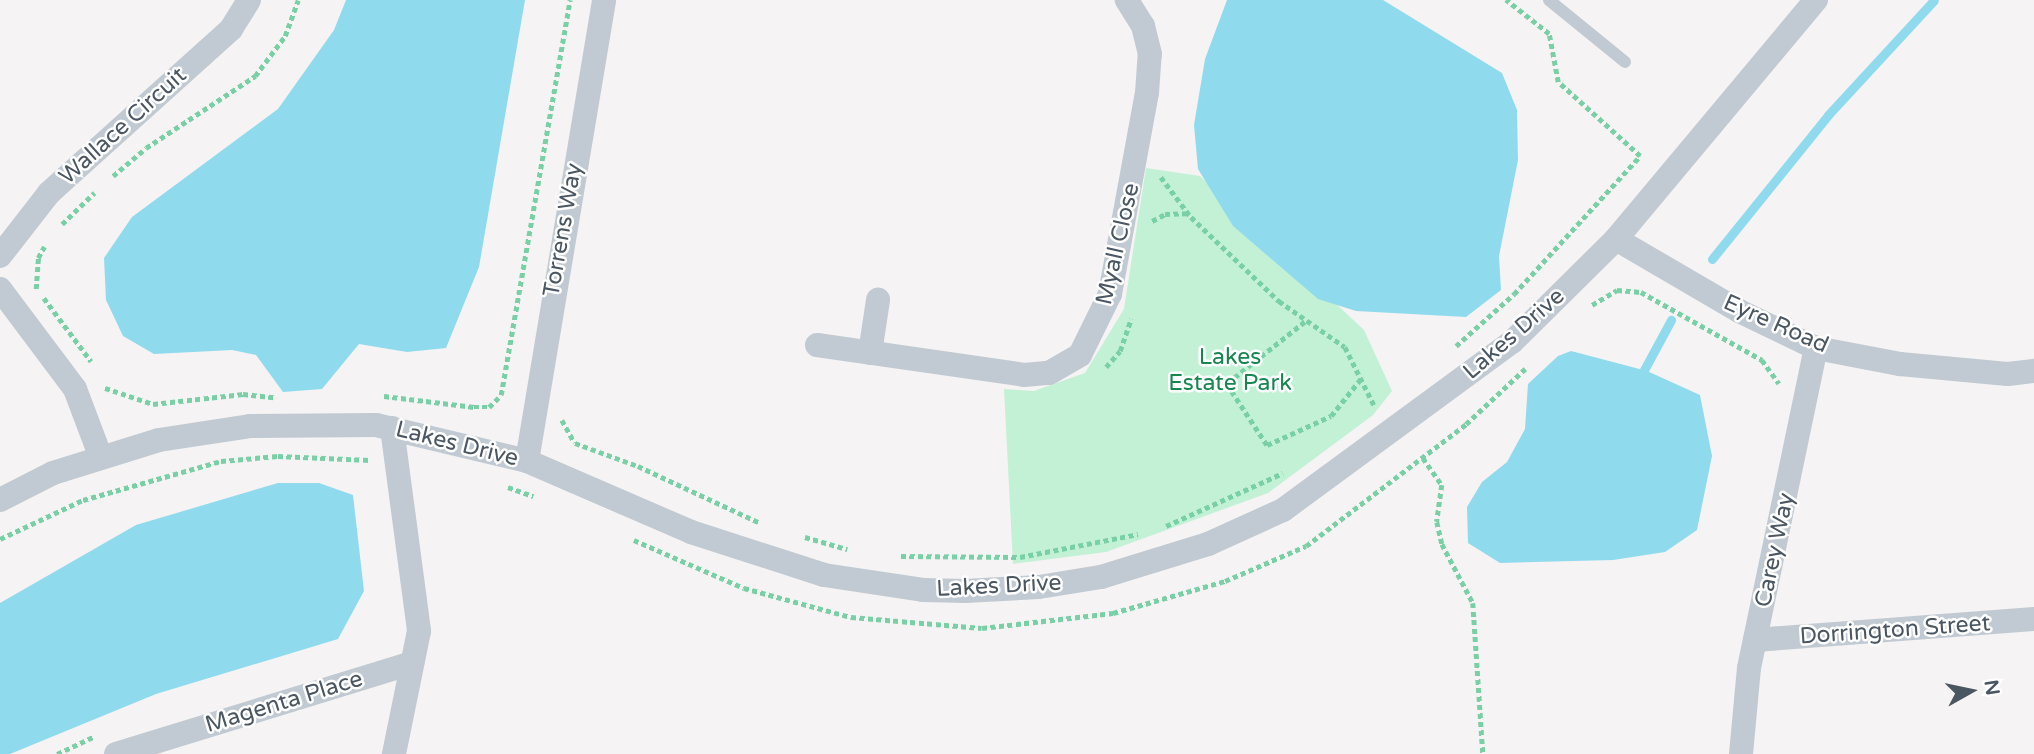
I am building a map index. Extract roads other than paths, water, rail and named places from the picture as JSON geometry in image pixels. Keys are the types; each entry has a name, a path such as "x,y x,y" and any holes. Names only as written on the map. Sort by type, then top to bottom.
{"street":[{"name":"Wallace Circuit","path":"0,256 50,193 231,29 249,0"},
{"name":"Torrens Way","path":"527,461 604,0"},
{"name":"Myall Close","path":"817,345 1024,375 1049,373 1080,355 1110,294 1147,93 1150,54 1143,26 1128,0"},
{"name":"Lakes Drive","path":"0,500 53,472 100,456 250,426 316,423 392,428 527,461 691,532 824,575 923,590 965,591 1039,587 1101,577 1246,530 1315,490 1511,342 1616,239 1816,0"},
{"name":"Eyre Road","path":"1616,239 1739,311 1815,348 1900,364 2008,374 2034,372"},
{"path":"0,289 75,389 100,456"},
{"path":"870,353 877,300"},
{"name":"Carey Way","path":"1741,754 1755,640 1815,348"},
{"path":"392,428 419,631 394,754"},
{"name":"Dorrington Street","path":"1755,640 2034,619"},
{"name":"Magenta Place","path":"116,754 412,663"}],"lane":[{"path":"1549,0 1625,62"}],"water":[{"path":"346,0 525,0 479,267 446,348 407,352 359,344 322,389 283,392 256,355 232,350 154,354 123,336 106,300 104,258 132,217 278,109 334,30"},
{"path":"1227,0 1383,0 1502,73 1517,110 1518,160 1499,256 1501,290 1466,317 1356,311 1318,299 1233,226 1198,169 1194,125 1205,59"},
{"path":"1571,351 1647,371 1700,395 1712,456 1697,530 1665,552 1613,560 1500,563 1468,543 1467,507 1482,482 1507,462 1525,429 1528,384 1558,356"},
{"path":"278,483 319,483 353,495 364,591 338,639 156,694 10,754 0,754 0,603 136,525"}],"waterway":[{"path":"1712,259 1828,115 1934,0"},
{"path":"1644,370 1671,320"}],"park label":[{"name":"Lakes Estate Park","path":"1230,370"}]}
